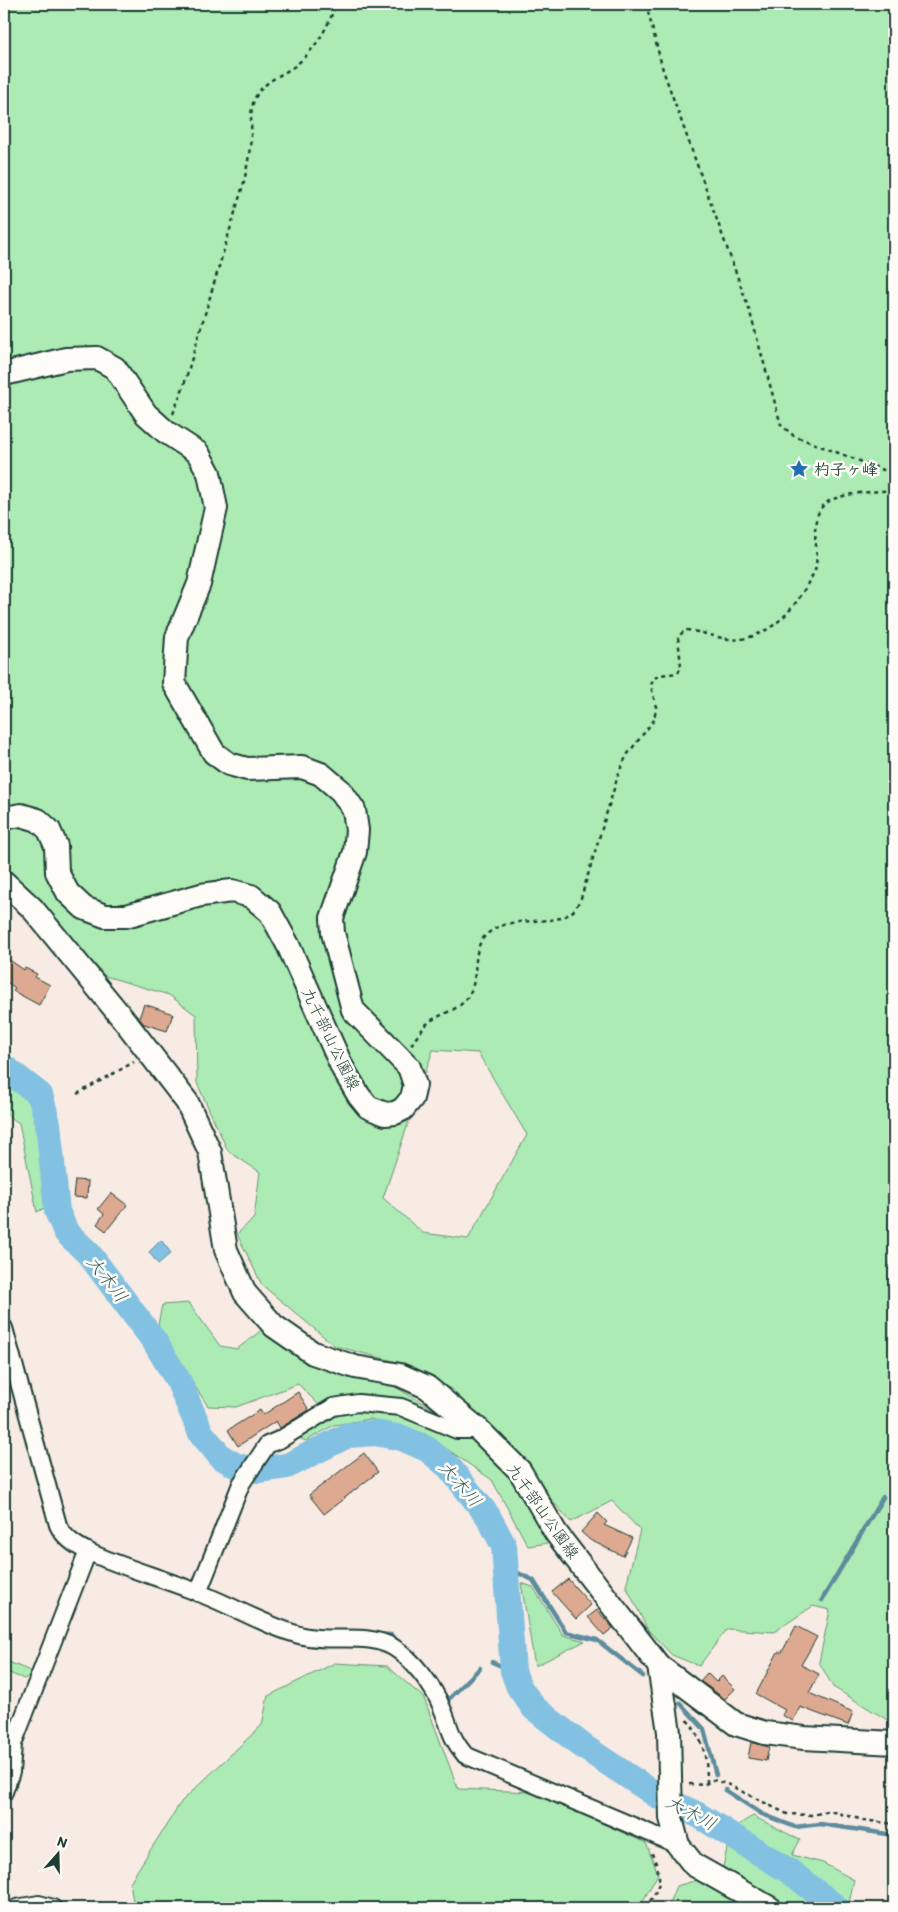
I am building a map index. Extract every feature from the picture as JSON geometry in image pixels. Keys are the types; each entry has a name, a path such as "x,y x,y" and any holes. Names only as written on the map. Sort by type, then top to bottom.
{"main road":[{"name":"九千部山公園線","path":"4,374 66,359 97,358 115,368 146,414 166,432 198,453 209,473 216,508 199,584 177,637 174,683 214,752 229,764 248,769 302,767 321,774 341,791 354,810 357,830 355,852 332,918 333,933 353,1010 400,1058 413,1075 415,1085 412,1098 404,1109 395,1113 385,1114 368,1107 343,1069 288,945 270,912 251,896 232,892 201,895 126,916 105,916 84,908 68,893 57,872 56,846 49,830 38,820 21,815 4,818"},
{"name":"九千部山公園線","path":"4,882 32,908 128,1025 187,1102 210,1152 226,1250 245,1293 274,1326 313,1353 355,1367 400,1375 427,1387 479,1430 520,1471 556,1533 658,1666 736,1724 765,1733 804,1738 894,1743"},
{"path":"658,1666 669,1732 671,1818 678,1845 694,1864 770,1908"}],"street":[{"path":"4,1328 58,1525 61,1533 70,1541 88,1552 198,1593 303,1636 383,1642 395,1649 410,1663 434,1692 442,1708 453,1740 465,1755 545,1787 678,1845"},
{"path":"198,1593 241,1484 259,1453 267,1445 281,1440 333,1407 358,1403 401,1407 457,1430 479,1430"},
{"path":"4,1792 11,1772 13,1744 88,1552"},
{"path":"16,1908 39,1904 52,1908"}],"path":[{"path":"166,432 184,385 244,182 249,154 250,113 255,98 264,85 296,64 315,46 330,21 336,4"},
{"path":"646,4 662,70 749,309 781,425 794,436 894,474"},
{"path":"400,1058 428,1023 458,1007 470,995 474,981 477,952 486,936 503,926 524,920 558,919 573,912 581,898 619,772 627,755 654,720 656,706 651,686 653,679 660,675 678,673 681,666 678,637 685,630 699,631 738,640 752,637 767,630 798,603 816,569 815,522 822,506 833,499 894,490"},
{"path":"77,1094 138,1060"},
{"path":"666,1711 678,1713 697,1732 704,1745 708,1783"},
{"path":"670,1773 690,1784 704,1785 713,1780 727,1784 787,1814 812,1815 830,1811 863,1820 894,1824"},
{"path":"643,1831 660,1874 658,1891 645,1908"}],"green space":[{"path":"4,4 894,4 894,1724 833,1687 819,1662 830,1610 813,1606 774,1632 727,1629 699,1666 672,1655 648,1630 626,1586 640,1530 612,1501 571,1522 453,1390 397,1362 335,1346 262,1285 237,1234 254,1218 260,1172 228,1151 197,1083 196,1015 169,995 105,976 16,878 4,872","holes":["433,1050 478,1053 527,1135 468,1239 423,1233 383,1198"]},
{"path":"4,1078 36,1102 55,1202 37,1212 19,1123 4,1113"},
{"path":"189,1303 220,1346 237,1349 263,1329 307,1364 390,1384 458,1423 514,1481 549,1543 528,1546 492,1480 425,1434 370,1419 334,1425 306,1441 301,1439 319,1405 298,1384 236,1407 208,1406 157,1330 162,1305"},
{"path":"521,1583 533,1587 563,1635 585,1641 535,1666"},
{"path":"4,1660 35,1673 24,1679 4,1671"},
{"path":"335,1663 387,1666 424,1698 458,1789 532,1792 646,1843 658,1874 639,1908 134,1908 130,1882 181,1802 262,1725 268,1696"},
{"path":"753,1816 800,1840 792,1855 823,1863 854,1880 848,1908 786,1908 723,1867 731,1829"},
{"path":"698,1880 751,1908 667,1908 676,1886"}],"water":[{"path":"161,1240 171,1253 158,1264 149,1252"}],"building":[{"path":"4,956 24,970 25,968 37,974 35,977 50,985 39,1005 13,991 15,988 4,980"},
{"path":"144,1004 173,1014 167,1031 144,1024 139,1018"},
{"path":"75,1180 88,1181 87,1198 73,1197"},
{"path":"111,1193 127,1205 106,1231 97,1224 104,1214 98,1209"},
{"path":"298,1392 309,1410 280,1428 276,1421 238,1446 228,1430 260,1410 263,1415"},
{"path":"364,1453 378,1472 324,1514 309,1495"},
{"path":"598,1513 607,1522 604,1525 632,1538 623,1556 590,1540 581,1532"},
{"path":"568,1579 591,1605 576,1619 552,1592"},
{"path":"597,1610 613,1628 604,1635 588,1617"},
{"path":"796,1626 817,1637 801,1665 819,1674 809,1693 853,1712 848,1725 800,1707 793,1721 782,1715 785,1710 756,1694 778,1652 782,1652"},
{"path":"707,1673 716,1682 722,1676 735,1689 725,1699 700,1681"},
{"path":"751,1742 769,1747 766,1761 748,1758"}],"waterway":[{"name":"大木川","path":"4,1067 40,1095 48,1123 57,1211 66,1232 89,1254 155,1342 179,1382 201,1433 221,1457 237,1466 258,1470 287,1466 348,1435 375,1433 402,1438 427,1449 449,1467 488,1516 504,1546 513,1671 519,1687 534,1708 584,1747 658,1796 698,1815 789,1871 837,1908"},
{"path":"822,1600 883,1497"},
{"path":"504,1546 518,1573 533,1580 566,1632 597,1640 643,1676"},
{"path":"377,1634 391,1635 398,1643"},
{"path":"492,1662 513,1671"},
{"path":"442,1694 449,1699 480,1668"},
{"path":"680,1703 704,1729 716,1775"},
{"path":"725,1790 762,1814 795,1827 820,1824 894,1835"}],"place":[{"name":"杓子ヶ峰","path":"799,469"}]}
